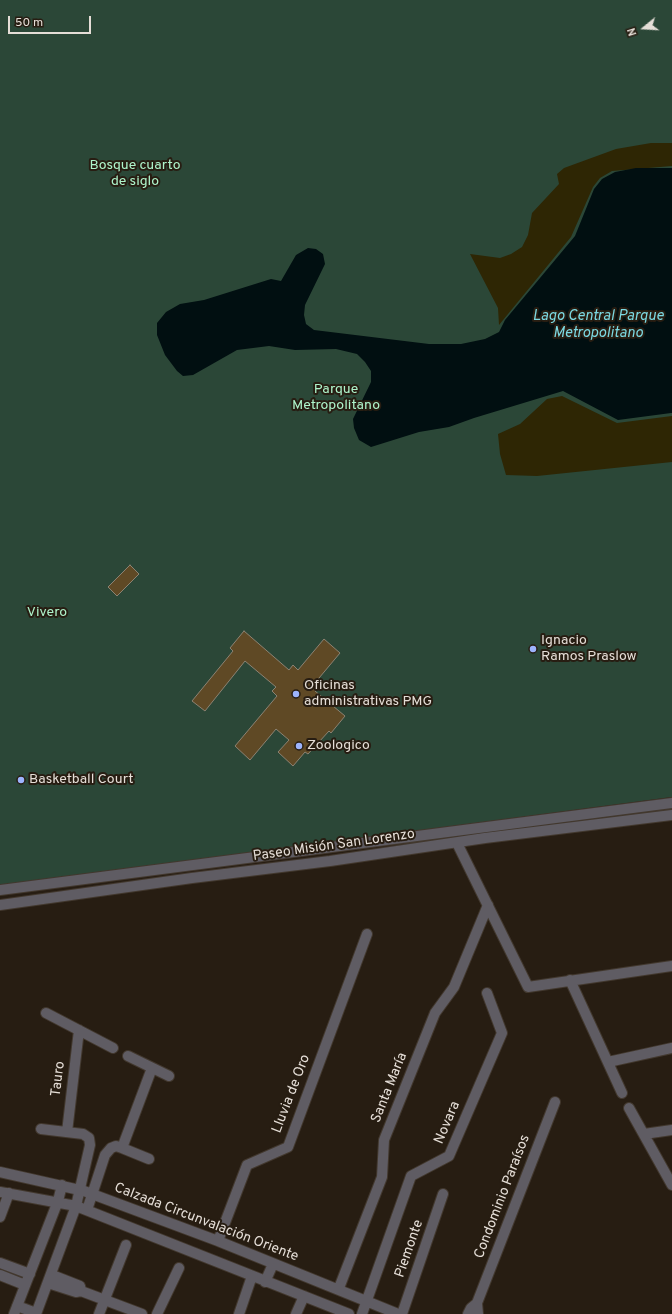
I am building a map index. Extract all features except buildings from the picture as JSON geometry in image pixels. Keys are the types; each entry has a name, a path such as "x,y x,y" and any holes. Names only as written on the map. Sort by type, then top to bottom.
{"street":[{"name":"Paseo Misión San Lorenzo","path":"0,890 672,803"},
{"name":"Paseo Misión San Lorenzo","path":"0,905 192,878 672,815"},
{"path":"457,843 528,987 672,966"},
{"name":"Santa María","path":"338,1288 382,1178 384,1140 435,1013 454,987 488,905"},
{"name":"Lluvia de Oro","path":"218,1241 246,1165 288,1147 367,934"},
{"path":"570,980 622,1093"},
{"name":"Novara","path":"362,1314 411,1176 449,1156 502,1033 487,993"},
{"path":"46,1013 112,1048"},
{"name":"Tauro","path":"67,1132 79,1030"},
{"path":"608,1062 672,1048"},
{"path":"128,1056 168,1076"},
{"path":"122,1148 152,1068"},
{"name":"Condominio Paraísos","path":"478,1314 477,1303 555,1102"},
{"path":"629,1108 672,1185"},
{"path":"41,1129 83,1134 89,1138 90,1145 76,1206 36,1314 16,1310 58,1202 62,1185"},
{"path":"644,1134 672,1130"},
{"path":"87,1210 105,1155 111,1148 116,1146 149,1159"},
{"name":"Calzada Circunvalación Oriente","path":"0,1172 62,1185 93,1194 338,1288 398,1314"},
{"path":"0,1217 5,1193 76,1206 125,1224 265,1282 350,1314"},
{"name":"Piemonte","path":"402,1314 443,1194"},
{"path":"125,1224 130,1208"},
{"path":"99,1314 126,1245"},
{"path":"0,1263 30,1274"},
{"path":"265,1282 273,1264"},
{"path":"157,1314 180,1268"},
{"path":"0,1275 26,1286"},
{"path":"239,1314 252,1276"},
{"path":"50,1279 76,1292 81,1291 142,1314"},
{"path":"296,1314 304,1296"},
{"name":"Condominio Paraísos","path":"468,1314 470,1308 477,1303"}],"green space":[{"name":"Parque Metropolitano","path":"0,0 672,0 672,797 0,886"}],"sand":[{"path":"651,143 672,143 672,166 612,171 600,178 593,187 571,237 499,325 498,308 470,254 500,258 511,254 522,247 528,235 532,213 559,184 557,174 564,168 616,149"},
{"path":"562,396 617,423 672,416 672,462 537,476 506,475 500,454 498,434 520,424 547,399"}],"water":[{"name":"Lago Central Parque Metropolitano","path":"636,168 672,168 672,413 618,420 563,391 449,427 419,432 371,447 359,440 354,428 353,419 371,382 371,371 357,354 336,349 295,350 269,346 237,350 193,375 183,376 177,371 165,355 157,335 157,323 166,312 180,304 204,300 271,279 281,281 296,255 308,248 316,249 323,254 325,264 305,305 304,315 306,324 314,330 429,344 461,344 485,339 499,332 505,320 575,236 594,189 602,179 615,172"}],"place":[{"name":"Ignacio Ramos Praslow","path":"533,649"},
{"name":"Oficinas administrativas PMG","path":"296,694"},
{"name":"Zoologico","path":"299,746"},
{"name":"Basketball Court","path":"21,780"}],"park label":[{"name":"Bosque cuarto de siglo","path":"135,174"},
{"name":"Vivero","path":"47,613"}]}
